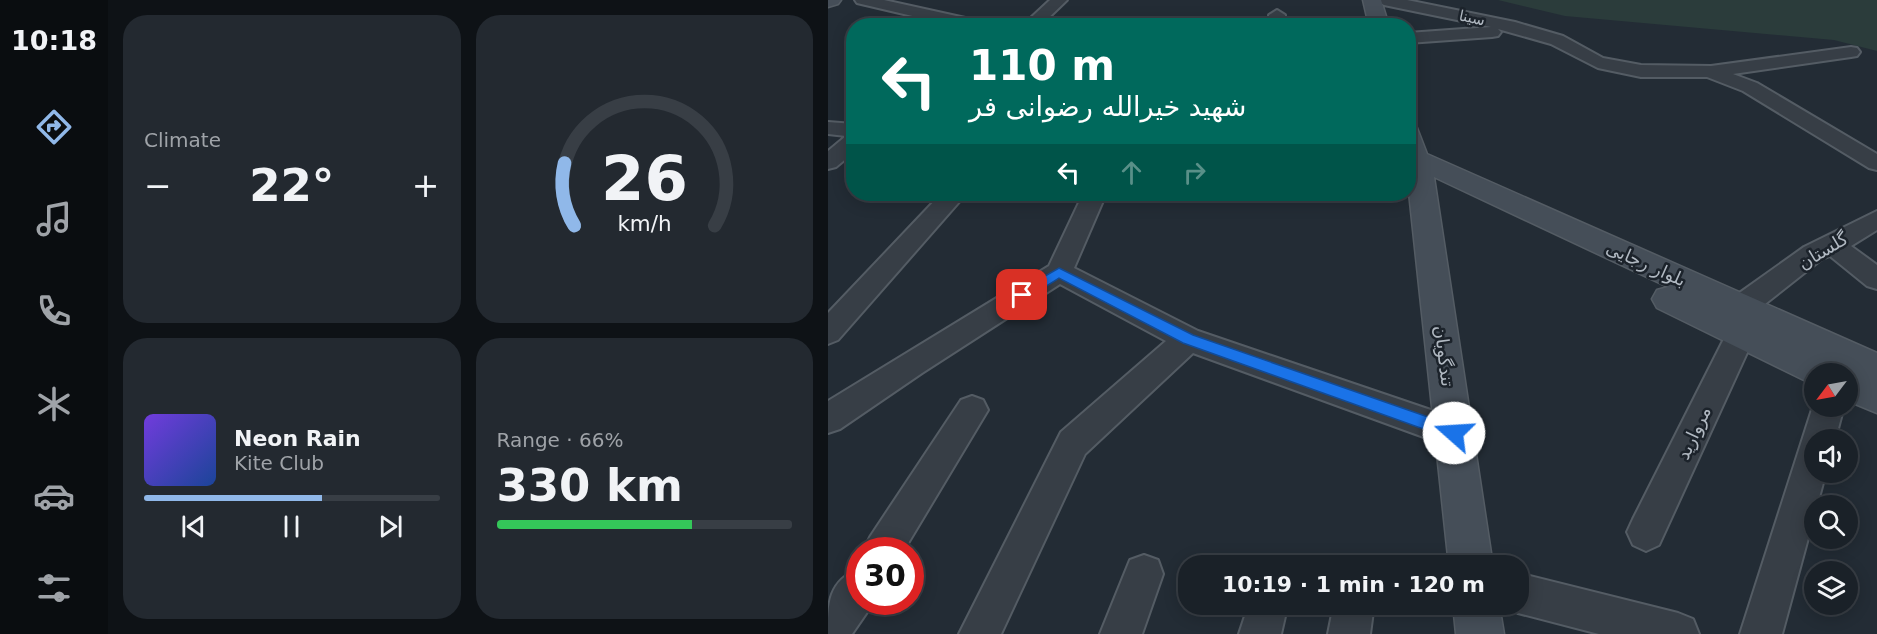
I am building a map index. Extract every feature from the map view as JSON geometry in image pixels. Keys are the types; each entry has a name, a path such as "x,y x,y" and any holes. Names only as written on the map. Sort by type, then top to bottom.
{"main road":[{"path":"1375,1 1378,18"},
{"name":"بلوار رجایی","path":"1416,164 1741,320 1877,369"},
{"name":"تندگویان","path":"1416,171 1454,433 1465,555"},
{"name":"بلوار رجایی","path":"1741,320 1809,363"},
{"path":"1858,388 1877,397"},
{"name":"تندگویان","path":"1475,615 1479,634"}],"street":[{"path":"863,0 945,18"},
{"path":"915,11 935,0"},
{"path":"1039,18 1059,0"},
{"name":"سینا","path":"1375,1 1524,30 1557,40 1598,63 1641,70 1710,71"},
{"path":"951,18 972,7"},
{"path":"1416,37 1524,30"},
{"path":"1710,71 1851,52"},
{"path":"1710,71 1750,87 1877,163"},
{"path":"828,128 846,129"},
{"path":"828,162 846,147"},
{"path":"828,332 948,201"},
{"path":"828,419 911,364 1059,272 1091,201"},
{"name":"گلستان","path":"1741,320 1813,253 1833,245 1877,219"},
{"path":"1833,245 1877,279"},
{"path":"1059,272 1188,339 1454,433"},
{"name":"مروارید","path":"1646,532 1741,320"},
{"path":"980,634 1073,443 1188,339"},
{"path":"892,537 972,410"},
{"path":"1761,634 1805,483"},
{"path":"1120,634 1144,574"},
{"path":"1529,596 1678,634"},
{"path":"828,634 846,607"},
{"path":"1349,634 1352,615"}],"shaded area":[{"path":"1498,0 1877,0 1877,51 1834,40 1565,16"}],"route":[{"path":"1022,295 1059,272 1188,339 1454,433"}]}
